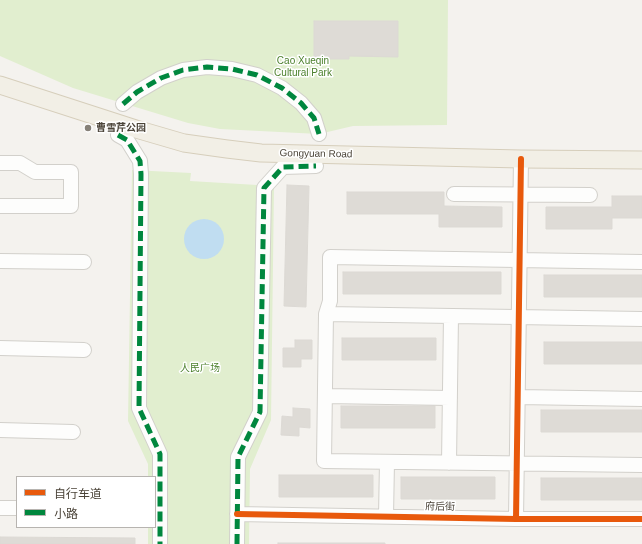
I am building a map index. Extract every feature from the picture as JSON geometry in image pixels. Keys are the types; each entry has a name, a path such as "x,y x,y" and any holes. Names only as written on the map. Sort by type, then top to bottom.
{"main road":[{"name":"Gongyuan Road","path":"0,86 184,143 261,153 521,159 642,160"}],"street":[{"path":"123,104 137,92 161,78 183,70 207,67 232,69 257,75 282,88 301,102 314,118 319,134"},
{"path":"118,135 127,140 140,161 142,174 139,408 160,454 158,510 160,544"},
{"path":"516,519 521,159"},
{"path":"0,164 20,164 35,172 71,172 71,206 0,206"},
{"path":"237,544 238,457 260,412 264,188 283,167 316,166"},
{"path":"454,194 590,195"},
{"path":"642,262 330,257 330,300 326,314 324,396 324,461 642,465"},
{"path":"0,261 84,262"},
{"path":"326,314 642,319"},
{"path":"449,463 451,316"},
{"path":"0,348 84,350"},
{"path":"324,396 450,398"},
{"path":"518,398 642,399"},
{"path":"0,430 73,432"},
{"path":"386,516 387,462"},
{"path":"0,508 16,508"},
{"name":"府后街","path":"237,514 516,519 642,519"}],"green space":[{"name":"Cao Xueqin Cultural Park","path":"0,0 448,0 447,125 353,126 319,134 220,129 188,123 73,88 0,56"},
{"name":"人民广场","path":"132,170 191,173 190,181 274,186 271,420 250,469 249,544 148,544 148,528 156,528 156,476 148,476 148,464 128,421"}],"water":[{"path":"208,219 215,222 221,228 224,239 223,247 215,256 208,259 200,259 193,256 185,247 184,235 187,228 196,220"}],"building":[{"path":"314,21 398,21 398,57 349,56 349,59 314,59"},
{"path":"287,185 309,186 306,307 284,306"},
{"path":"347,192 444,192 444,206 502,207 502,227 439,227 439,214 347,214"},
{"path":"612,196 642,196 642,218 612,218 612,229 546,229 546,207 612,207"},
{"path":"343,272 501,272 501,294 343,294"},
{"path":"544,275 642,275 642,297 544,297"},
{"path":"342,338 436,338 436,360 342,360"},
{"path":"295,340 312,340 312,359 301,359 301,367 283,367 283,348 295,348"},
{"path":"544,342 642,342 642,364 544,364"},
{"path":"341,406 435,406 435,428 341,428"},
{"path":"293,408 310,409 310,428 299,427 299,436 281,435 282,416 293,417"},
{"path":"541,410 642,410 642,432 541,432"},
{"path":"279,475 373,475 373,497 279,497"},
{"path":"401,477 495,477 495,499 401,499"},
{"path":"541,478 642,478 642,500 541,500"},
{"path":"0,537 135,538 135,544 0,544"},
{"path":"385,543 385,544 278,544"}],"marked path":[{"path":"123,104 137,92 161,78 183,70 207,67 232,69 257,75 282,88 301,103 314,118 319,134"},
{"path":"118,135 127,140 140,161 139,408 160,454 160,544"},
{"path":"237,544 238,457 260,412 264,188 283,167 316,166"}],"cycle path":[{"path":"516,519 521,159"},
{"path":"237,514 516,519 642,519"}],"place":[{"name":"曹雪芹公园","path":"88,128"}]}
